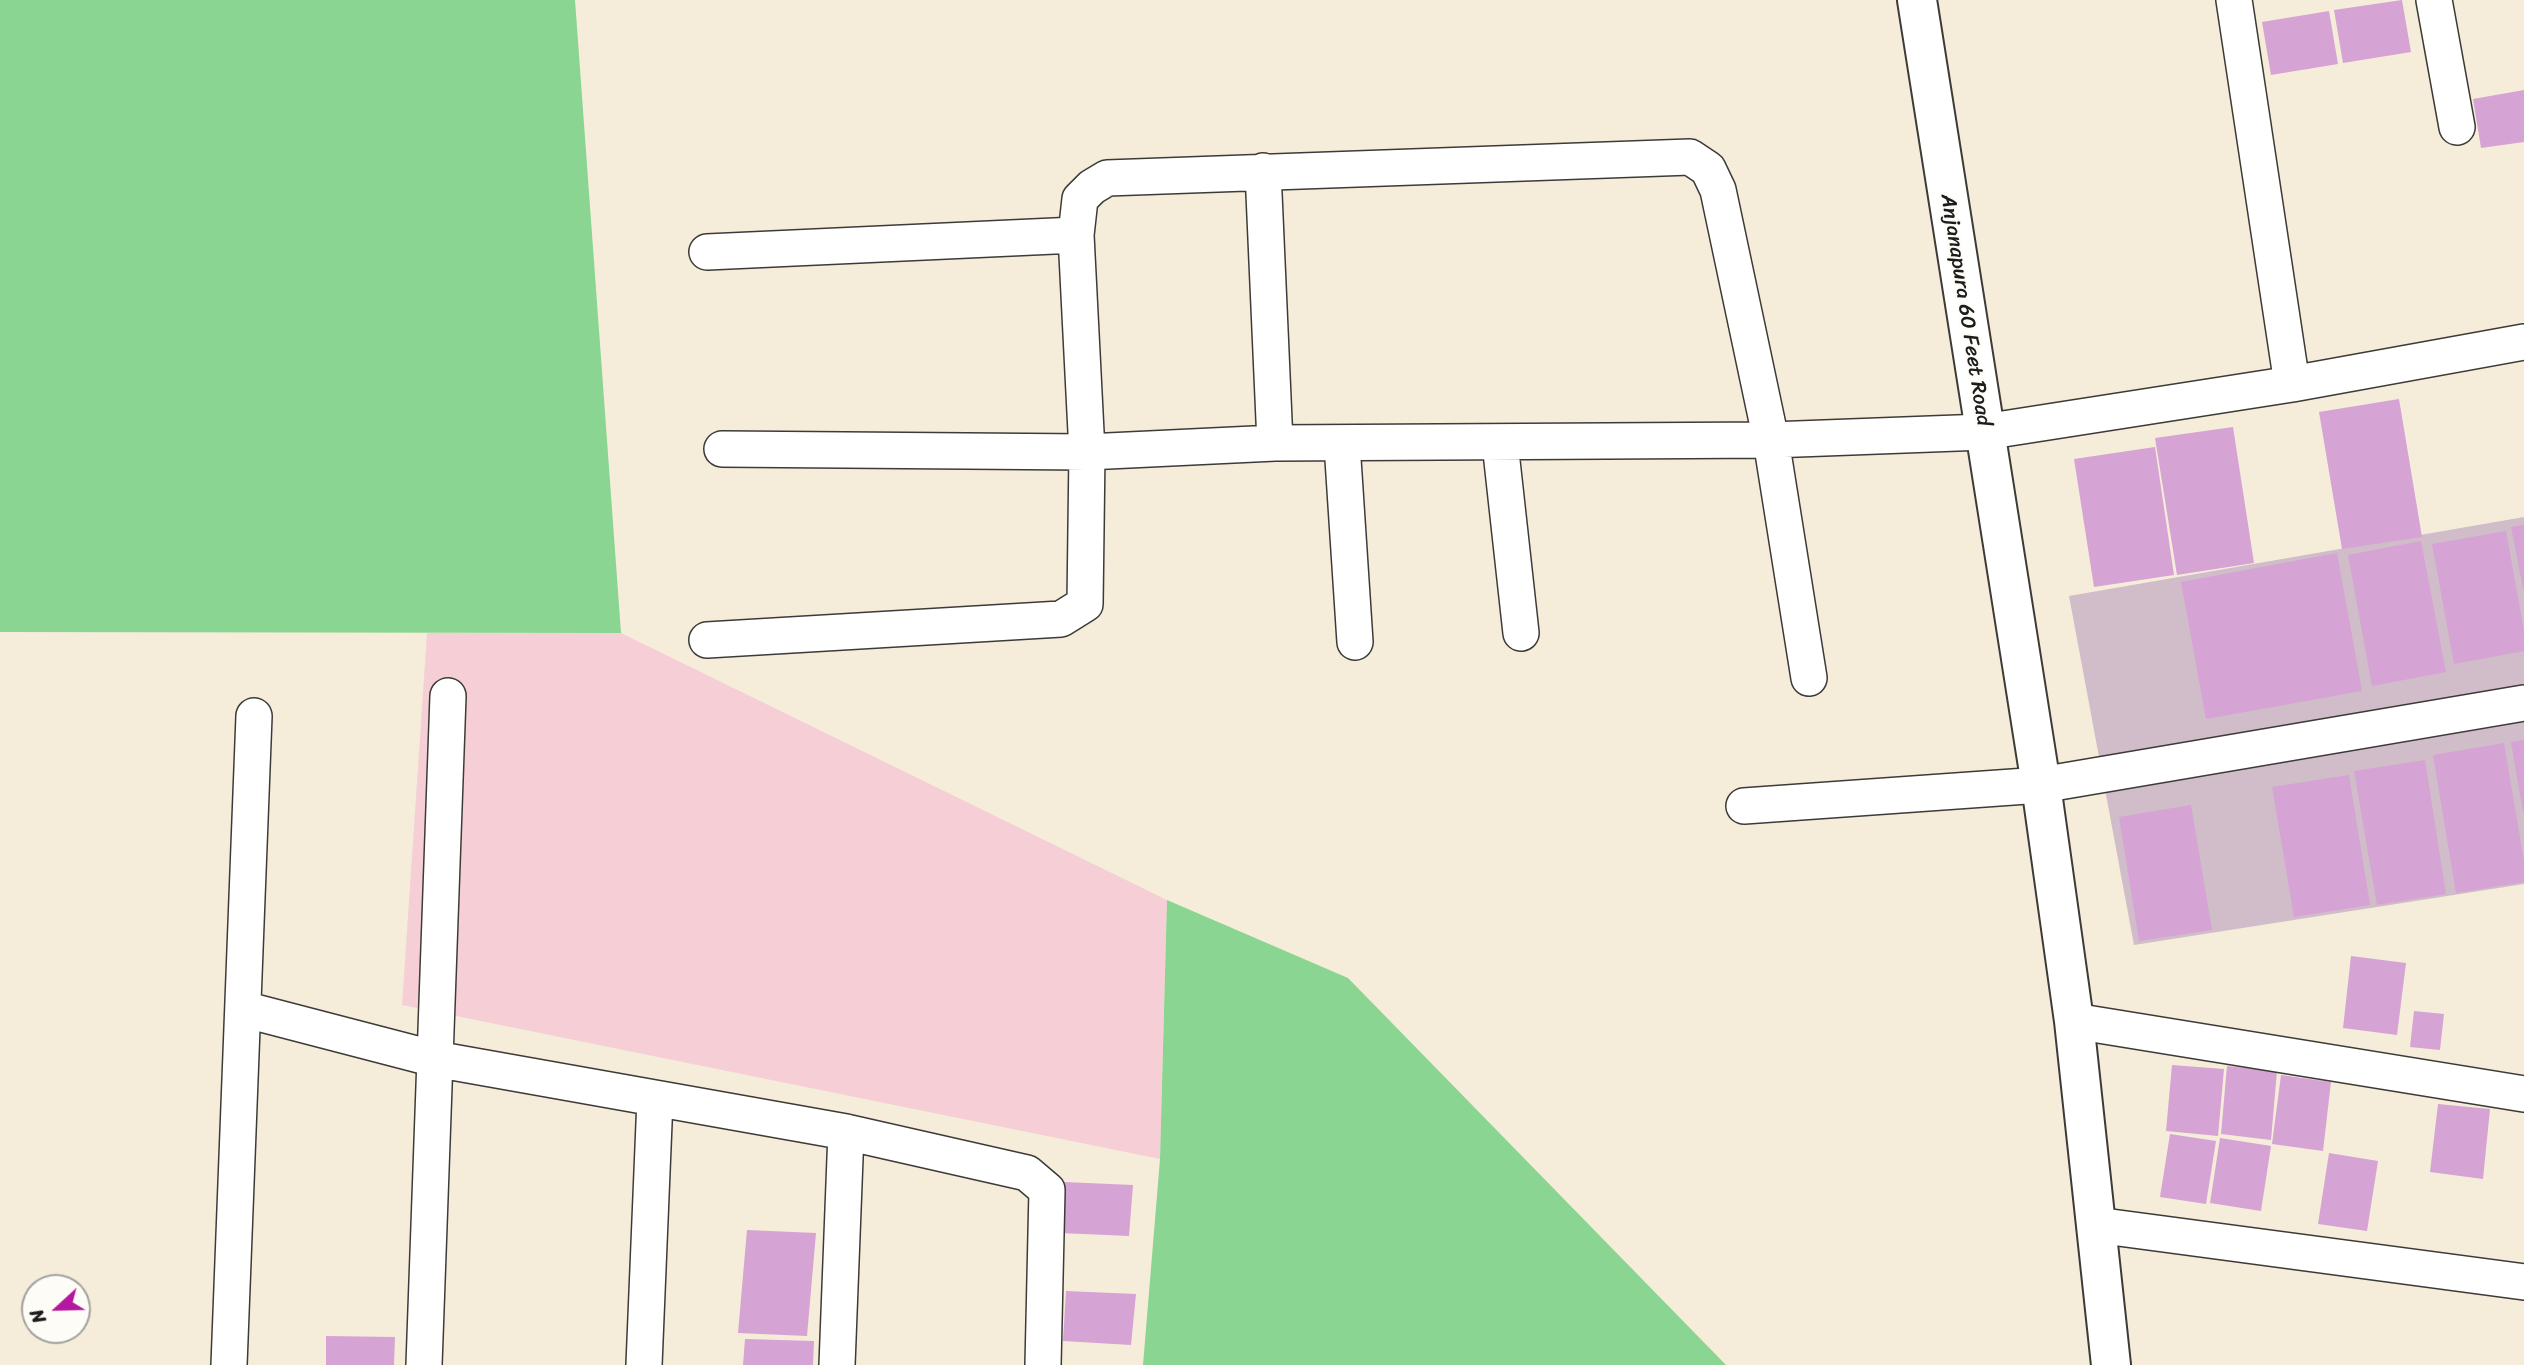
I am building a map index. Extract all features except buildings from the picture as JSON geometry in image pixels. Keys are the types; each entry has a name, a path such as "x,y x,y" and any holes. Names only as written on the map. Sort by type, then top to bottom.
{"street":[{"name":"Anjanapura 60 Feet Road","path":"1917,0 2040,785 2074,1021 2111,1365"},
{"path":"2234,0 2292,384"},
{"path":"2434,0 2456,127"},
{"path":"707,640 1061,618 1085,604 1087,452 1076,235 1080,199 1092,187 1107,178 1690,157 1708,169 1718,190 1771,440 1809,678"},
{"path":"1263,171 1275,443"},
{"path":"707,253 1076,235"},
{"path":"722,449 1087,452 1275,443 1771,440 1984,432 2292,384 2524,342"},
{"path":"1500,443 1521,633"},
{"path":"1342,444 1355,642"},
{"path":"424,1365 448,696"},
{"path":"1744,806 2040,785 2524,703"},
{"path":"229,1365 254,716"},
{"path":"243,1009 435,1059 846,1132 1027,1173 1047,1191 1043,1365"},
{"path":"2074,1021 2523,1086"},
{"path":"644,1365 654,1099"},
{"path":"837,1365 846,1132"},
{"path":"2096,1225 2524,1282"}],"shaded area":[{"path":"2524,517 2524,884 2134,945 2069,596"},
{"path":"427,633 621,633 1167,900 1160,1159 402,1005"}],"green space":[{"path":"0,0 575,0 621,633 0,632"},
{"path":"1167,900 1348,978 1726,1365 1143,1365 1160,1159"}]}
